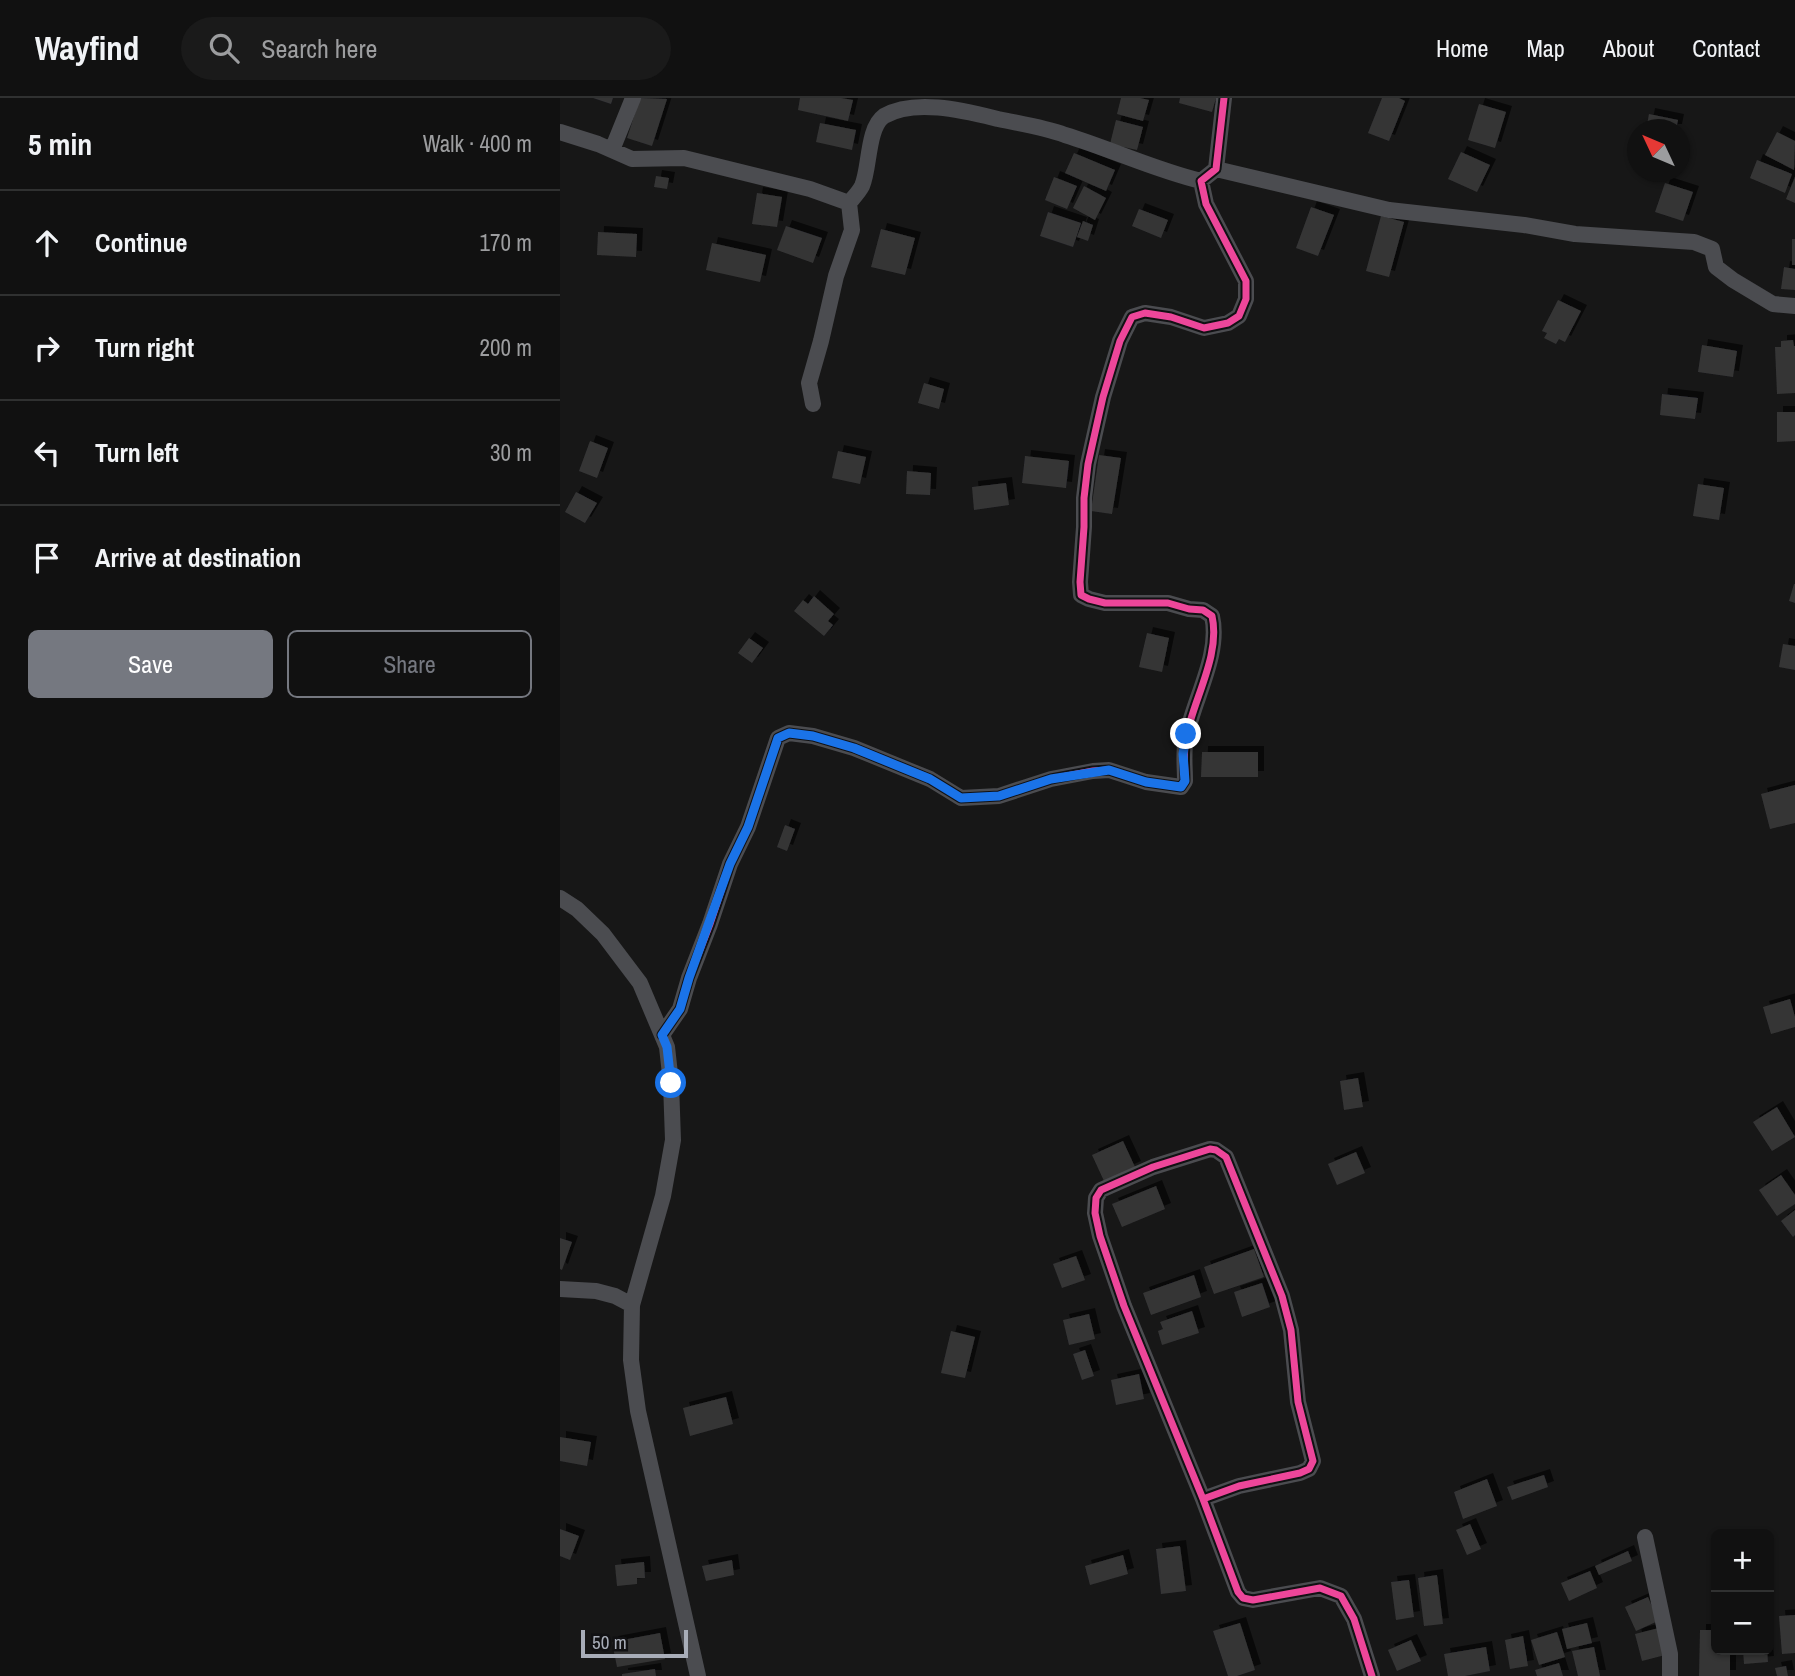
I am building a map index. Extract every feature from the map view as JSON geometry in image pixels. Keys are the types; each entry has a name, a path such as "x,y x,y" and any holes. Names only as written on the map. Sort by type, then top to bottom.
{"street":[{"path":"612,150 634,98"},
{"path":"1201,181 1216,169 1224,98"},
{"path":"813,404 808,383 836,276 852,230 849,203 862,187 870,143 881,117 900,108 924,105 950,107 1035,125 1173,174 1201,181"},
{"path":"560,132 598,144 632,159 684,158 810,189 849,203"},
{"path":"1216,169 1389,211 1575,234 1695,242 1712,250 1716,267 1743,286 1773,304 1795,306"},
{"path":"662,1035 680,1009 730,864 748,827 778,738 789,733 813,736 854,748 930,779 961,798 999,796 1051,779 1101,770 1146,782 1181,787 1185,781 1183,754 1186,734 1212,651 1212,616 1203,610 1168,603 1105,603 1089,599 1081,595 1080,582 1088,464 1103,397 1120,341 1132,317 1145,313 1171,317 1204,328 1228,323 1239,316 1246,299 1245,281 1206,204 1201,181"},
{"path":"560,898 577,909 625,962 640,983 667,1047 673,1140 663,1196 632,1305 631,1360 638,1411 698,1676"},
{"path":"1203,1499 1239,1486 1300,1473 1309,1469 1313,1461 1298,1402 1290,1330 1282,1296 1226,1157 1223,1153 1210,1149 1153,1167 1101,1190 1096,1198 1095,1213 1100,1236 1124,1306 1238,1592 1244,1598 1253,1600 1320,1588 1341,1596 1354,1619 1372,1676"},
{"path":"560,1289 596,1290 632,1305"},
{"path":"1645,1537 1670,1654 1670,1676"}],"building":[{"path":"593,98 613,98 611,104"},
{"path":"640,98 667,99 652,146 627,138"},
{"path":"800,98 853,100 848,121 798,110"},
{"path":"1121,98 1149,100 1143,121 1117,114"},
{"path":"1180,98 1216,98 1212,112 1179,103"},
{"path":"1382,98 1399,98 1405,101 1389,141 1368,133"},
{"path":"1479,104 1506,112 1495,148 1468,140"},
{"path":"1649,114 1673,119 1648,119"},
{"path":"1116,120 1143,127 1137,150 1110,144"},
{"path":"820,123 856,130 852,150 816,142"},
{"path":"1777,132 1795,141 1794,170 1765,155"},
{"path":"1461,152 1490,165 1477,192 1448,179"},
{"path":"1074,153 1115,170 1106,191 1065,173"},
{"path":"1757,160 1792,174 1785,193 1750,178"},
{"path":"656,176 669,178 667,189 654,187"},
{"path":"1054,177 1077,186 1067,209 1045,200"},
{"path":"1795,177 1795,203 1786,199"},
{"path":"1665,183 1693,192 1683,221 1655,212"},
{"path":"1084,186 1106,198 1095,220 1073,208"},
{"path":"757,193 782,197 777,227 752,224"},
{"path":"1311,207 1334,215 1318,256 1296,248"},
{"path":"1139,209 1168,220 1161,238 1132,226"},
{"path":"1048,212 1081,223 1073,247 1040,236"},
{"path":"1381,216 1404,222 1389,277 1366,271"},
{"path":"1083,221 1093,225 1088,241 1077,237"},
{"path":"786,226 822,238 813,263 777,250"},
{"path":"881,229 915,238 905,275 871,267"},
{"path":"598,232 637,234 636,257 597,255"},
{"path":"1792,239 1795,239 1795,265 1792,265"},
{"path":"712,243 766,255 760,282 706,270"},
{"path":"1784,267 1795,269 1795,290 1781,289"},
{"path":"1558,300 1581,311 1565,342 1559,339 1556,344 1544,338 1547,333 1542,331"},
{"path":"1793,340 1795,393 1777,394 1775,347 1781,347 1781,341"},
{"path":"1702,345 1737,351 1733,377 1698,372"},
{"path":"924,383 944,389 939,409 918,403"},
{"path":"1662,394 1698,398 1695,419 1660,415"},
{"path":"1777,412 1795,412 1795,441 1777,442"},
{"path":"590,441 608,448 597,478 579,471"},
{"path":"838,451 866,457 860,484 832,478"},
{"path":"1099,455 1121,458 1112,514 1091,511"},
{"path":"1025,456 1069,461 1066,488 1022,483"},
{"path":"907,471 931,473 930,495 906,494"},
{"path":"1006,483 1009,505 974,510 972,487"},
{"path":"1698,484 1724,488 1719,520 1693,516"},
{"path":"576,492 597,503 585,523 565,512"},
{"path":"1795,584 1795,603 1789,601"},
{"path":"814,596 834,614 828,621 833,625 824,636 794,611 803,600 808,604"},
{"path":"1147,633 1169,638 1162,672 1139,667"},
{"path":"749,638 763,648 752,663 738,653"},
{"path":"1783,644 1795,646 1795,670 1779,667"},
{"path":"1202,752 1258,752 1258,777 1201,777"},
{"path":"1795,785 1795,823 1770,829 1761,794"},
{"path":"785,825 795,829 787,851 777,847"},
{"path":"1790,999 1795,1027 1771,1034 1763,1007"},
{"path":"1358,1078 1363,1107 1344,1110 1340,1081"},
{"path":"1777,1107 1795,1137 1772,1151 1753,1122"},
{"path":"1123,1141 1135,1167 1104,1181 1092,1155"},
{"path":"1356,1152 1365,1173 1337,1185 1328,1164"},
{"path":"1781,1175 1795,1195 1795,1204 1777,1216 1759,1190"},
{"path":"1156,1186 1165,1209 1122,1227 1112,1204"},
{"path":"1795,1210 1795,1235 1793,1237 1781,1221"},
{"path":"560,1238 572,1242 562,1270 560,1269"},
{"path":"1254,1249 1264,1277 1214,1294 1204,1267"},
{"path":"1076,1256 1085,1280 1062,1288 1053,1264"},
{"path":"1194,1275 1201,1297 1151,1315 1143,1293"},
{"path":"1262,1283 1270,1307 1242,1317 1234,1292"},
{"path":"1192,1311 1199,1333 1162,1345 1158,1331 1163,1329 1160,1322"},
{"path":"1089,1314 1095,1339 1069,1345 1063,1320"},
{"path":"951,1331 975,1337 965,1378 941,1373"},
{"path":"1085,1350 1094,1376 1082,1380 1073,1354"},
{"path":"1139,1374 1144,1399 1116,1405 1111,1380"},
{"path":"726,1397 733,1424 690,1436 683,1408"},
{"path":"560,1437 591,1442 587,1466 560,1461"},
{"path":"1544,1475 1548,1487 1512,1500 1507,1487"},
{"path":"1487,1479 1497,1506 1463,1519 1454,1492"},
{"path":"1470,1524 1481,1549 1467,1555 1456,1530"},
{"path":"560,1529 579,1536 570,1560 560,1556"},
{"path":"1180,1546 1186,1591 1161,1594 1156,1549"},
{"path":"1628,1551 1632,1561 1599,1575 1595,1566"},
{"path":"1123,1555 1128,1574 1090,1585 1085,1566"},
{"path":"732,1560 734,1575 706,1581 702,1566"},
{"path":"644,1562 645,1578 637,1578 637,1584 617,1586 615,1565"},
{"path":"1590,1571 1597,1588 1569,1601 1561,1583"},
{"path":"1437,1575 1443,1624 1424,1626 1418,1578"},
{"path":"1409,1580 1414,1617 1396,1620 1391,1582"},
{"path":"1648,1597 1658,1621 1636,1631 1625,1607"},
{"path":"1795,1615 1795,1653 1782,1654 1779,1616"},
{"path":"1240,1623 1255,1670 1228,1676 1213,1631"},
{"path":"1587,1623 1592,1643 1567,1649 1562,1629"},
{"path":"1659,1628 1665,1655 1642,1661 1635,1634"},
{"path":"1700,1630 1711,1630 1711,1655 1730,1655 1730,1676 1699,1676"},
{"path":"1557,1632 1565,1657 1539,1665 1531,1640"},
{"path":"660,1633 665,1659 617,1667 612,1642"},
{"path":"1523,1636 1528,1666 1510,1669 1505,1640"},
{"path":"1411,1640 1421,1661 1397,1671 1388,1650"},
{"path":"1486,1647 1490,1671 1448,1676 1444,1654"},
{"path":"1594,1647 1600,1676 1578,1676 1572,1651"},
{"path":"1743,1655 1767,1655 1768,1662 1744,1664"},
{"path":"1559,1663 1563,1676 1537,1676 1535,1670"},
{"path":"1786,1666 1788,1676 1777,1676 1775,1668"},
{"path":"655,1669 656,1676 622,1676 622,1674"}],"cycle path":[{"path":"662,1035 680,1009 730,864 748,827 778,738 789,733 813,736 854,748 930,779 961,798 999,796 1051,779 1093,771 1109,770 1146,782 1181,787 1185,781 1186,738 1210,662 1214,631 1212,616 1203,610 1168,603 1105,603 1081,595 1084,498 1088,464 1103,397 1120,341 1132,317 1145,313 1171,317 1204,328 1228,323 1239,316 1246,299 1246,281 1206,204 1201,181 1216,169 1224,98"},
{"path":"1203,1499 1239,1486 1300,1473 1309,1469 1313,1461 1298,1402 1291,1330 1282,1296 1226,1157 1210,1149 1153,1167 1101,1190 1096,1198 1095,1213 1100,1236 1124,1306 1238,1592 1243,1598 1253,1600 1320,1588 1341,1596 1354,1619 1372,1676"}],"route":[{"path":"671,1083 667,1047 662,1035 680,1009 730,864 748,827 778,738 789,733 813,736 854,748 930,779 961,798 981,798 999,796 1051,779 1109,770 1146,782 1181,787 1185,781 1183,754 1186,734"}]}
